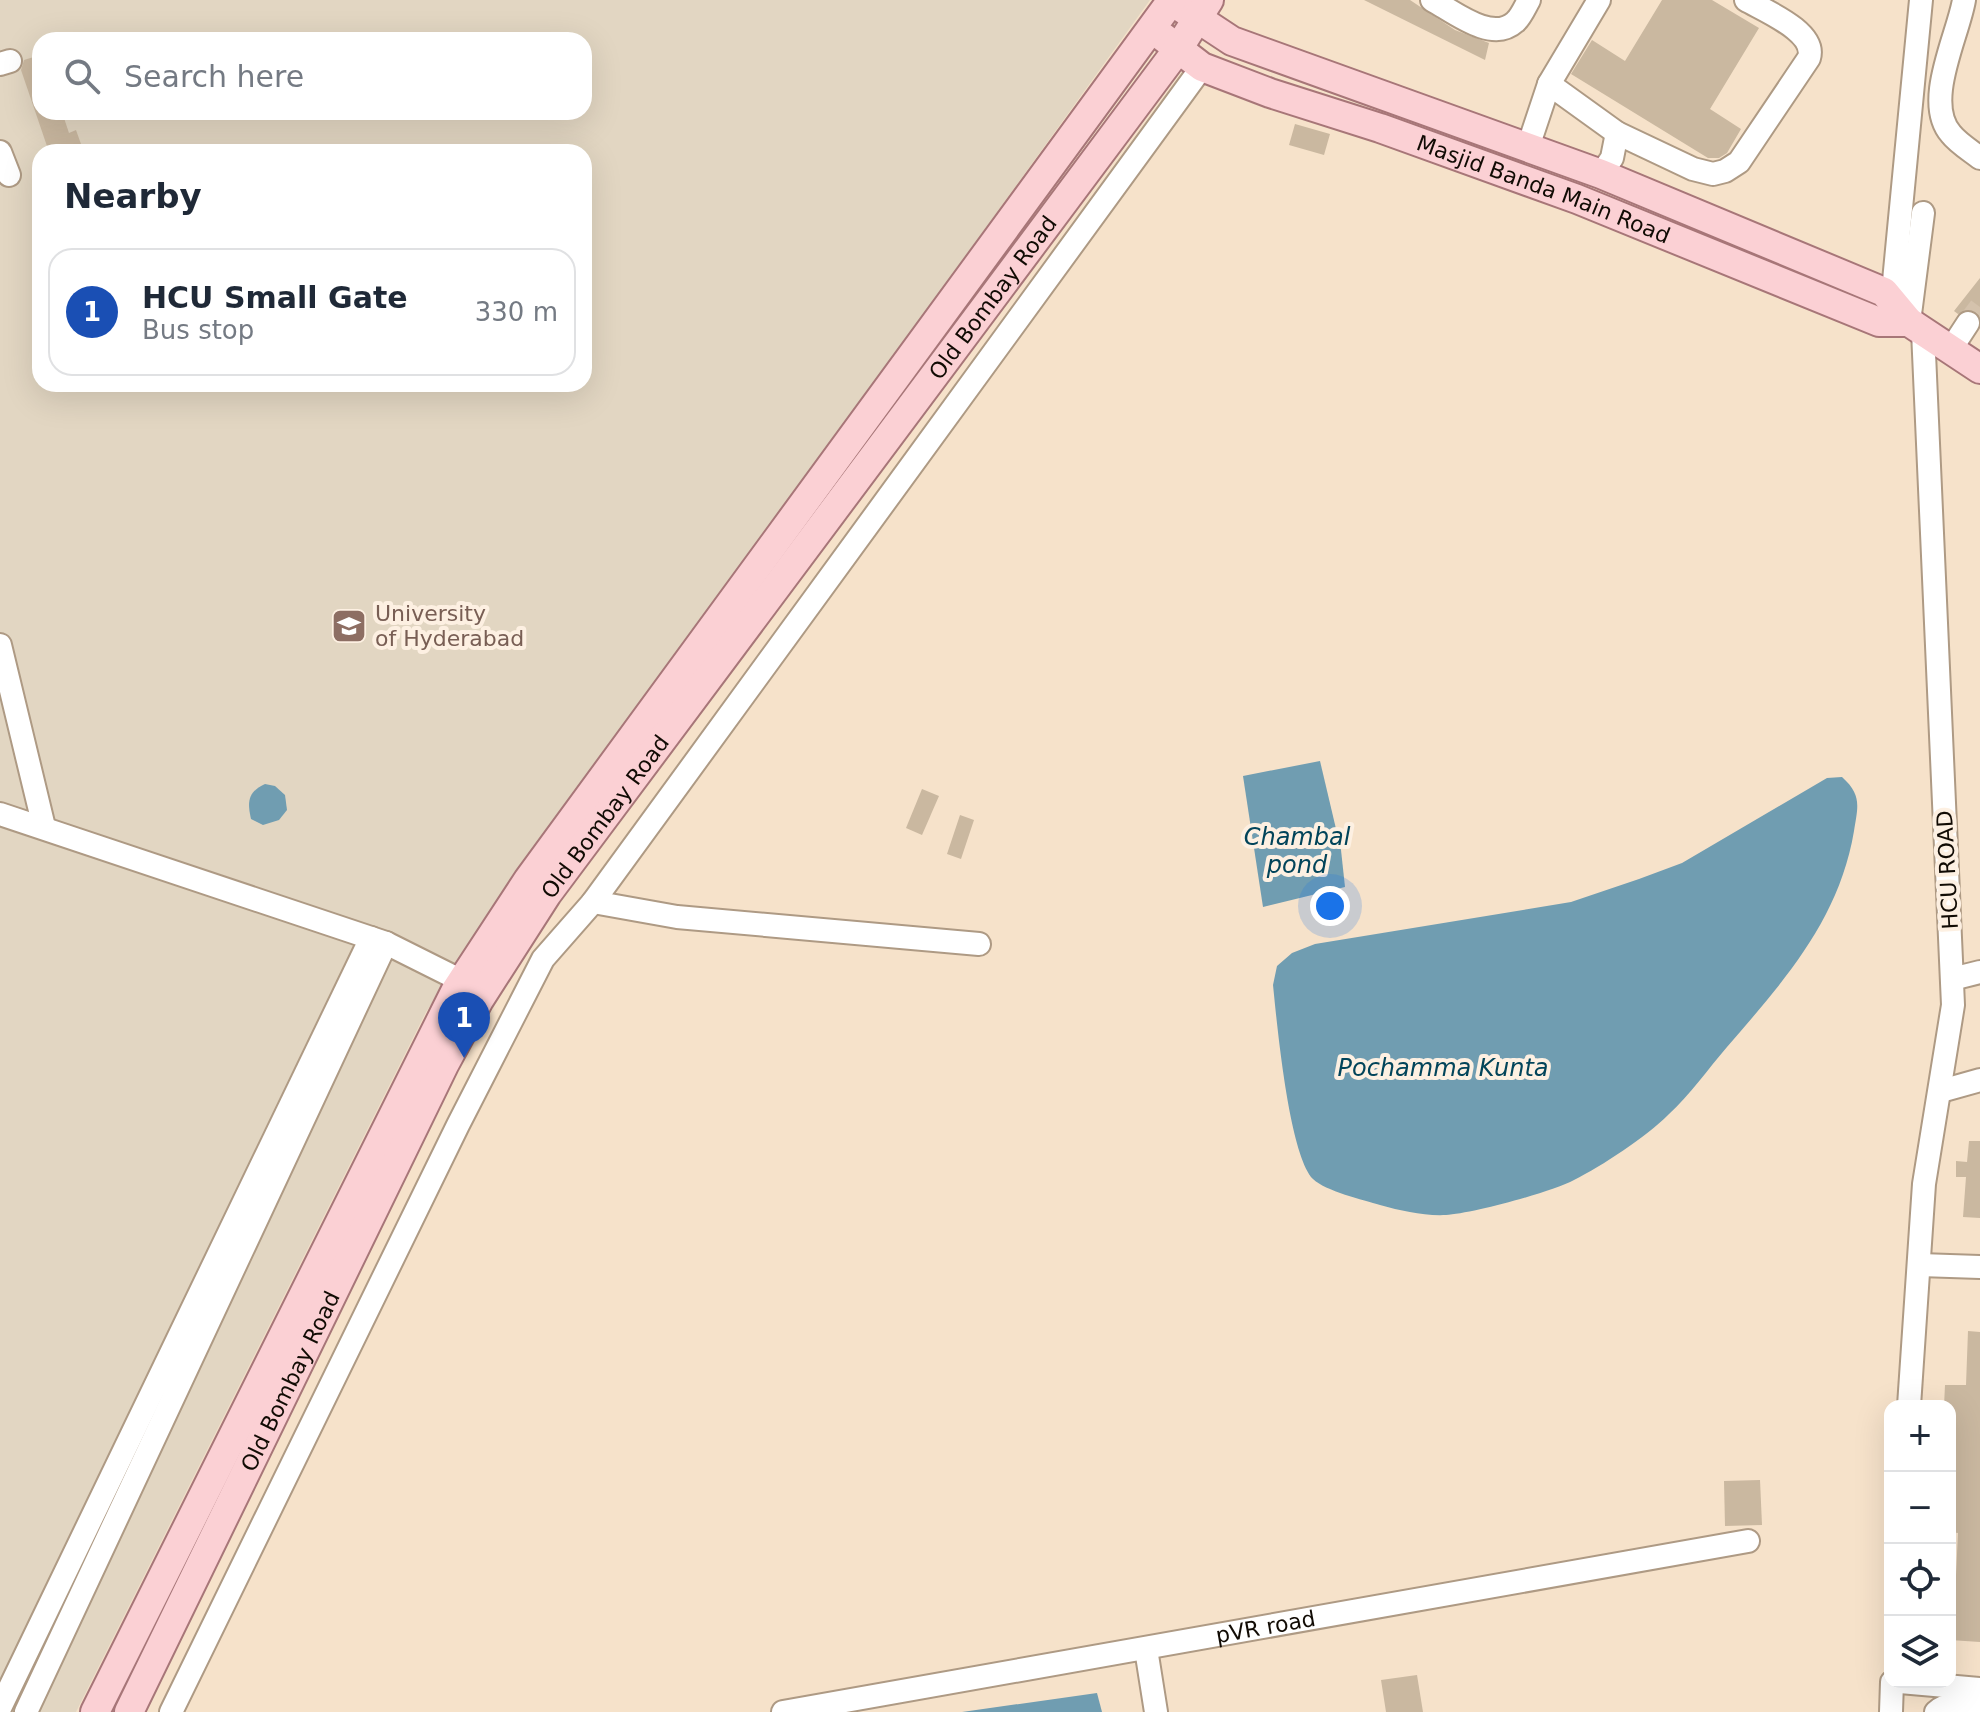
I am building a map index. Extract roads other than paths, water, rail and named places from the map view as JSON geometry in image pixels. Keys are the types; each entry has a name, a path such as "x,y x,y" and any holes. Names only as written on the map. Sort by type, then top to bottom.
{"main road":[{"name":"Masjid Banda Main Road","path":"1172,0 1203,10 1232,41 1601,174 1884,292 1908,318 1980,369"},
{"name":"Old Bombay Road","path":"95,1712 422,1054 462,981 538,867 1172,0"},
{"name":"Old Bombay Road","path":"129,1712 444,1065 515,940 1178,49 1203,10"},
{"name":"Masjid Banda Main Road","path":"1152,29 1202,67 1270,93 1380,128 1577,199 1879,322 1908,318"}],"street":[{"path":"1432,0 1485,28 1502,30 1517,22 1529,0"},
{"path":"1528,147 1549,84 1599,0"},
{"path":"1549,84 1617,133 1693,169 1713,174 1725,171 1739,162 1809,58 1811,50 1799,32 1746,0"},
{"path":"1908,318 1921,0"},
{"path":"1964,0 1949,51 1939,103 1949,133 1980,158"},
{"path":"171,1712 458,1125 543,959 593,902 1202,67"},
{"path":"1601,174 1612,158 1617,133"},
{"path":"0,152 9,175"},
{"path":"1908,318 1923,213"},
{"name":"HCU ROAD","path":"1908,318 1953,1005 1924,1184 1909,1400"},
{"path":"1951,349 1968,323"},
{"path":"0,645 44,827"},
{"path":"0,814 378,940 462,981"},
{"path":"593,902 677,917 979,944"},
{"path":"0,1708 378,940"},
{"path":"26,1712 378,940"},
{"path":"1952,979 1980,972"},
{"path":"1941,1091 1980,1080"},
{"path":"1920,1265 1980,1267"},
{"name":"pVR road","path":"783,1712 1748,1541"},
{"path":"1146,1649 1156,1712"},
{"path":"1956,1687 1980,1689"},
{"path":"1891,1712 1892,1688"},
{"path":"1936,1712 1942,1706 1980,1706"}],"water":[{"name":"Chambal pond","path":"1320,761 1341,850 1345,887 1263,907 1243,776"},
{"name":"Pochamma Kunta","path":"1842,777 1856,795 1857,815 1847,863 1822,921 1769,998 1684,1099 1648,1132 1597,1167 1563,1185 1511,1202 1457,1214 1429,1215 1396,1209 1335,1191 1313,1179 1297,1144 1291,1117 1273,985 1277,966 1292,953 1315,944 1571,902 1682,863 1827,778"},
{"path":"265,784 275,786 285,795 287,810 279,820 263,825 251,819 249,802 255,790"},
{"path":"1097,1693 1102,1712 962,1712"}],"tunnel":[{"path":"1968,323 1980,307"}],"place":[{"name":"University of Hyderabad","path":"349,626"},
{"name":"HCU Small Gate","path":"464,1058"}]}
